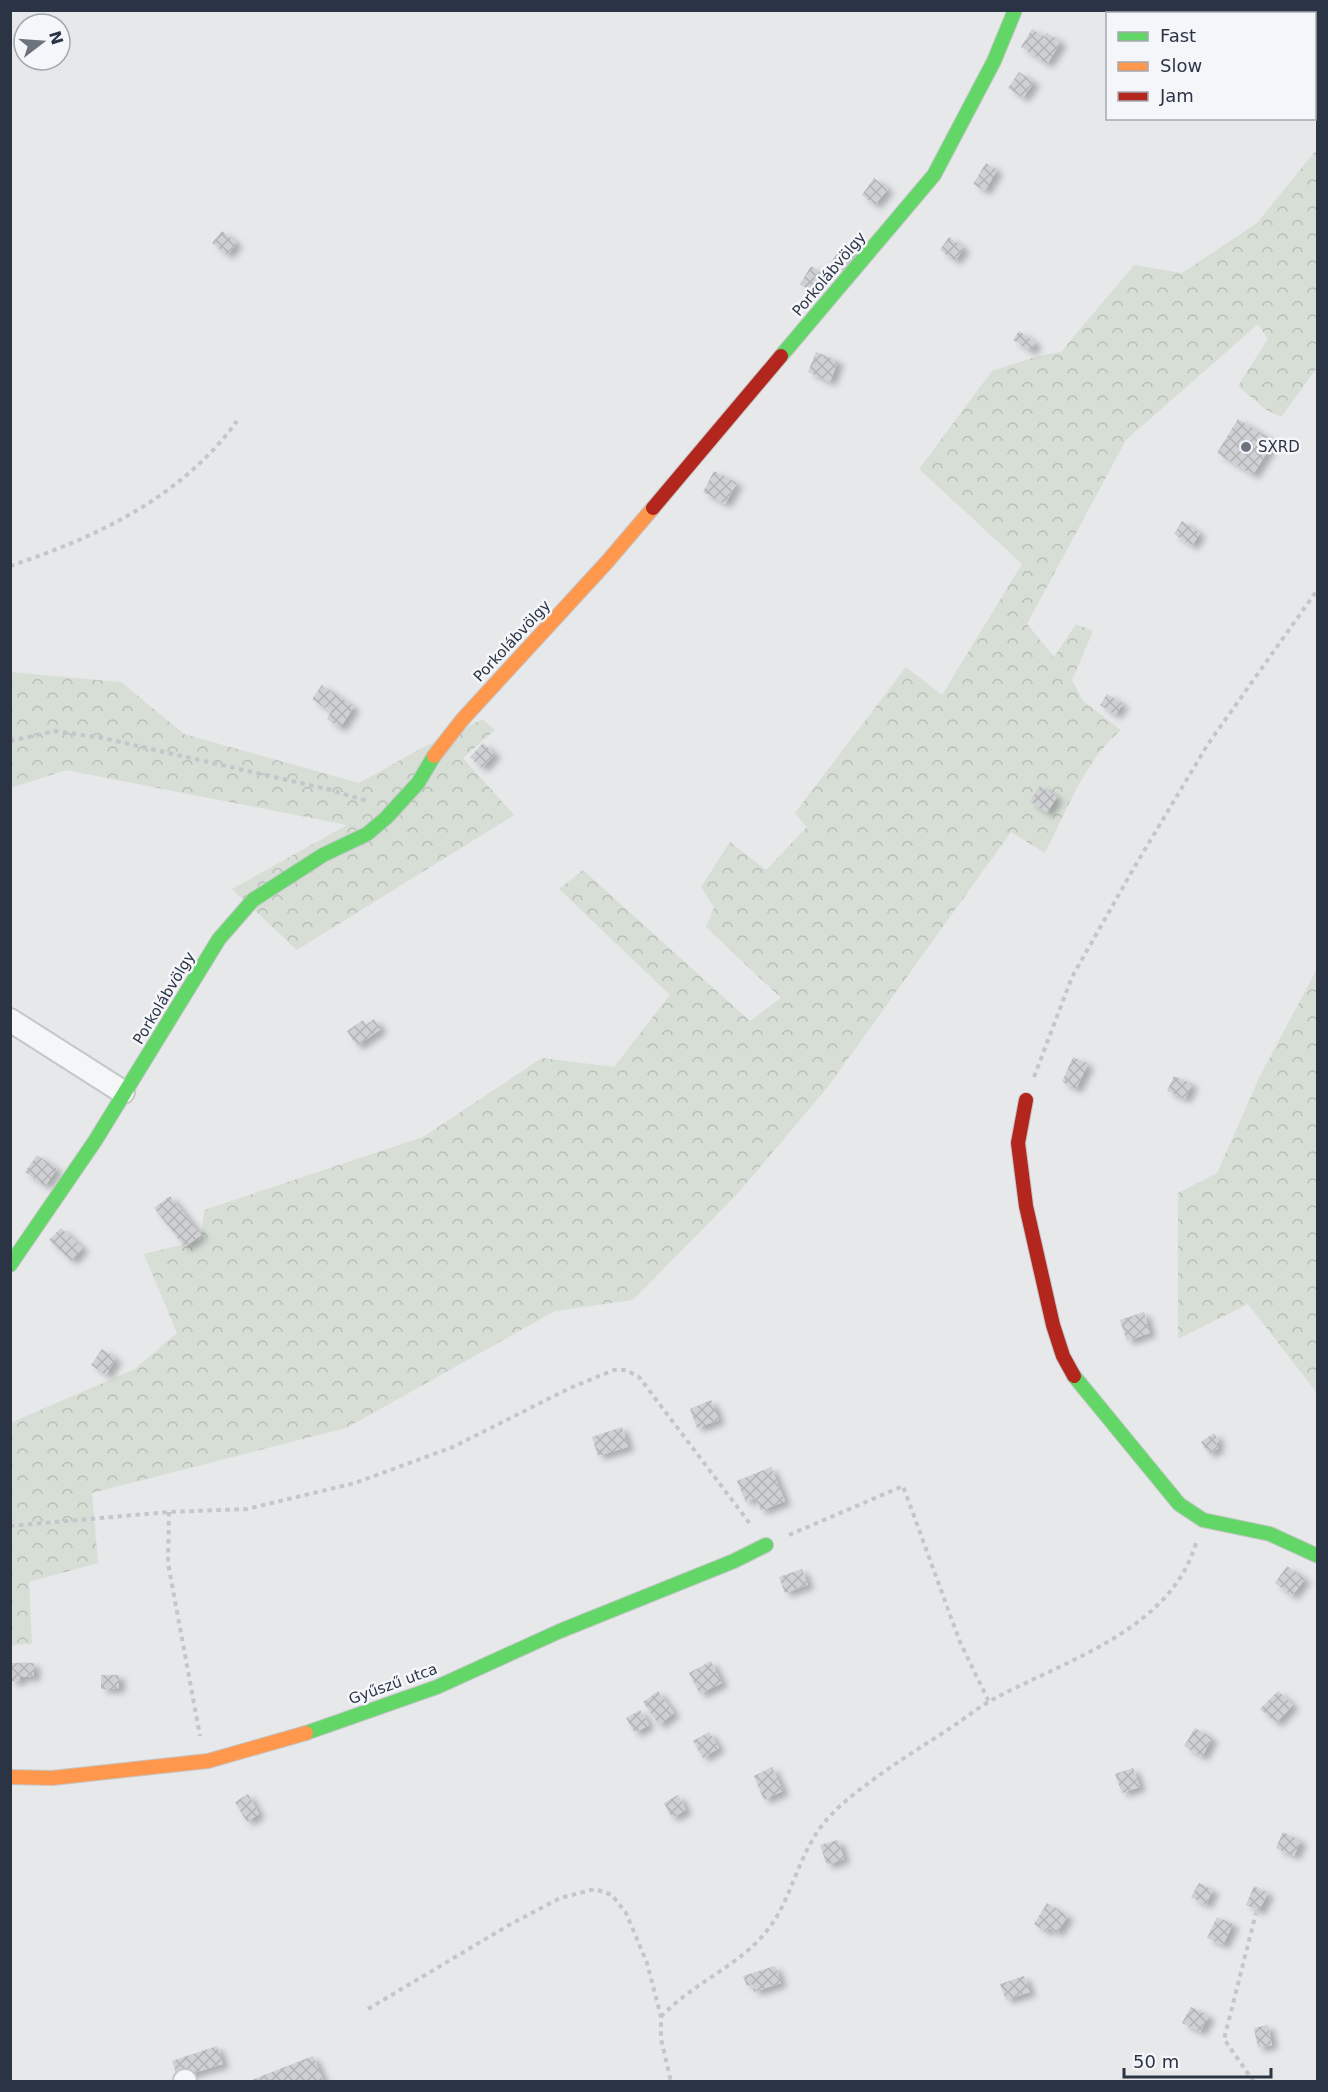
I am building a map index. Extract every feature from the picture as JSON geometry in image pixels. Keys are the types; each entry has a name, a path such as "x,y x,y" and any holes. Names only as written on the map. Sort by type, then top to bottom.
{"street":[{"name":"Porkolábvölgy","path":"10,1265 95,1141 219,939 254,900 323,855 367,834 391,813 418,783 441,745 462,720 607,562 934,175 994,61 1015,10"},
{"path":"10,1020 123,1092"},
{"path":"1026,1100 1018,1143 1026,1206 1053,1325 1063,1356 1076,1380 1179,1504 1203,1520 1270,1534 1317,1556"},
{"name":"Gyűszű utca","path":"10,1778 52,1778 205,1761 306,1732 437,1687 560,1631 734,1561 766,1545"}],"path":[{"path":"10,566 62,549 116,524 176,485 224,440 237,421"},
{"path":"1026,1100 1049,1034 1077,967 1208,744 1317,589"},
{"path":"10,741 55,731 103,738 362,798 391,813"},
{"path":"10,1526 169,1512 247,1509 355,1483 453,1446 570,1388 614,1370 626,1370 639,1377 766,1545"},
{"path":"815,1524 903,1486 960,1642 989,1702"},
{"path":"169,1512 168,1563 205,1761"},
{"path":"661,2017 674,2003 750,1950 770,1927 813,1839 836,1808 883,1773 989,1702 1090,1652 1140,1619 1172,1590 1191,1559 1203,1520"},
{"path":"368,2009 509,1925 560,1898 595,1889 612,1895 626,1913 647,1963 661,2017 661,2039 672,2082"},
{"path":"1254,2082 1224,2039 1256,1913"}],"green space":[{"path":"1317,149 1317,368 1281,417 1265,409 1238,386 1268,339 1258,324 1126,440 1027,624 1054,657 1076,624 1093,631 1072,680 1083,701 1121,730 1108,742 1087,771 1045,853 1011,832 827,1088 738,1193 633,1300 555,1311 346,1428 92,1493 98,1563 29,1582 32,1644 11,1645 10,1423 135,1369 177,1333 144,1254 201,1240 204,1210 423,1137 542,1058 614,1067 670,995 559,889 583,870 750,1021 781,998 706,927 714,907 701,887 730,842 766,870 807,827 795,813 906,667 942,695 1022,564 919,469 992,371 1038,356 1061,352 1134,265 1182,273 1257,223"},
{"path":"10,672 121,682 184,734 359,783 422,748 483,719 495,730 463,758 514,815 297,950 232,889 347,825 66,770 11,788"},
{"path":"1317,969 1317,1393 1248,1304 1178,1339 1178,1193 1217,1173 1260,1076"}],"building":[{"path":"1032,29 1045,37 1047,33 1061,42 1047,64 1021,47"},
{"path":"1019,72 1034,82 1023,98 1008,88"},
{"path":"986,163 997,170 985,191 973,184"},
{"path":"874,178 888,189 875,205 862,195"},
{"path":"222,231 237,243 227,255 212,243"},
{"path":"949,237 964,248 955,261 940,250"},
{"path":"845,243 856,252 843,271 831,262"},
{"path":"811,266 823,273 811,291 800,284"},
{"path":"1019,331 1036,343 1030,351 1013,340"},
{"path":"816,352 838,361 830,382 808,372"},
{"name":"SXRD","path":"1238,419 1274,441 1253,475 1217,453"},
{"path":"714,471 737,483 725,504 703,492"},
{"path":"1182,521 1200,533 1192,546 1174,534"},
{"path":"322,685 354,707 340,728 327,719 331,712 312,699"},
{"path":"1107,694 1123,704 1115,715 1100,705"},
{"path":"483,743 495,754 482,768 470,757"},
{"path":"1040,786 1057,797 1047,813 1030,801"},
{"path":"374,1019 381,1029 357,1046 347,1031 363,1020 366,1025"},
{"path":"1073,1057 1088,1064 1076,1089 1062,1082"},
{"path":"1174,1076 1192,1084 1185,1099 1167,1091"},
{"path":"37,1155 57,1169 45,1186 25,1172"},
{"path":"170,1196 201,1235 185,1247 154,1208"},
{"path":"61,1228 83,1248 71,1261 49,1240"},
{"path":"1144,1312 1150,1333 1127,1341 1120,1320"},
{"path":"102,1349 116,1359 106,1375 91,1365"},
{"path":"711,1400 719,1420 697,1428 690,1409"},
{"path":"622,1427 628,1447 598,1456 592,1437"},
{"path":"1214,1433 1219,1441 1216,1444 1219,1448 1209,1454 1201,1442"},
{"path":"771,1467 785,1501 761,1511 755,1498 746,1502 737,1481"},
{"path":"1287,1566 1305,1579 1292,1596 1275,1583"},
{"path":"802,1569 808,1585 785,1593 779,1577"},
{"path":"711,1661 722,1683 700,1694 689,1673"},
{"path":"10,1663 34,1663 34,1677 20,1677 20,1681 10,1681"},
{"path":"101,1675 119,1675 119,1689 101,1689"},
{"path":"658,1691 674,1713 659,1725 643,1702"},
{"path":"1278,1691 1293,1705 1276,1723 1260,1709"},
{"path":"640,1710 649,1725 635,1733 626,1718"},
{"path":"1195,1728 1212,1738 1202,1757 1184,1746"},
{"path":"709,1732 719,1748 703,1758 693,1741"},
{"path":"772,1767 783,1791 764,1800 754,1776"},
{"path":"1133,1768 1140,1787 1122,1793 1115,1774"},
{"path":"248,1794 259,1814 247,1822 235,1802"},
{"path":"678,1795 686,1810 672,1818 664,1803"},
{"path":"1283,1832 1301,1841 1294,1856 1276,1848"},
{"path":"838,1840 844,1859 827,1865 820,1845"},
{"path":"1199,1883 1213,1890 1206,1905 1191,1897"},
{"path":"1254,1886 1268,1893 1259,1911 1246,1905"},
{"path":"1047,1903 1068,1916 1057,1933 1049,1928 1046,1932 1034,1924"},
{"path":"1217,1917 1233,1924 1223,1945 1207,1938"},
{"path":"775,1966 781,1983 754,1992 752,1984 747,1986 743,1976"},
{"path":"1024,1976 1030,1992 1006,2000 1000,1984"},
{"path":"1191,2007 1209,2016 1200,2032 1182,2023"},
{"path":"1268,2025 1272,2045 1258,2048 1254,2028"},
{"path":"217,2046 223,2064 178,2078 172,2061"},
{"path":"313,2056 324,2082 249,2082 249,2081"}],"traffic: fast":[{"path":"781,356 934,175 994,61 1015,10"},
{"path":"10,1265 95,1141 219,939 253,900 323,855 367,834 386,818 418,783 434,756"},
{"path":"1074,1376 1179,1504 1203,1520 1270,1534 1318,1556"},
{"path":"306,1733 437,1687 560,1631 734,1561 766,1545"}],"traffic: slow":[{"path":"434,756 462,720 607,562 653,508"},
{"path":"10,1777 52,1778 208,1761 306,1733"}],"traffic: jam":[{"path":"653,508 781,356"},
{"path":"1026,1100 1018,1143 1026,1206 1053,1325 1063,1356 1074,1376"}],"place":[{"name":"SXRD","path":"1246,447"}]}
